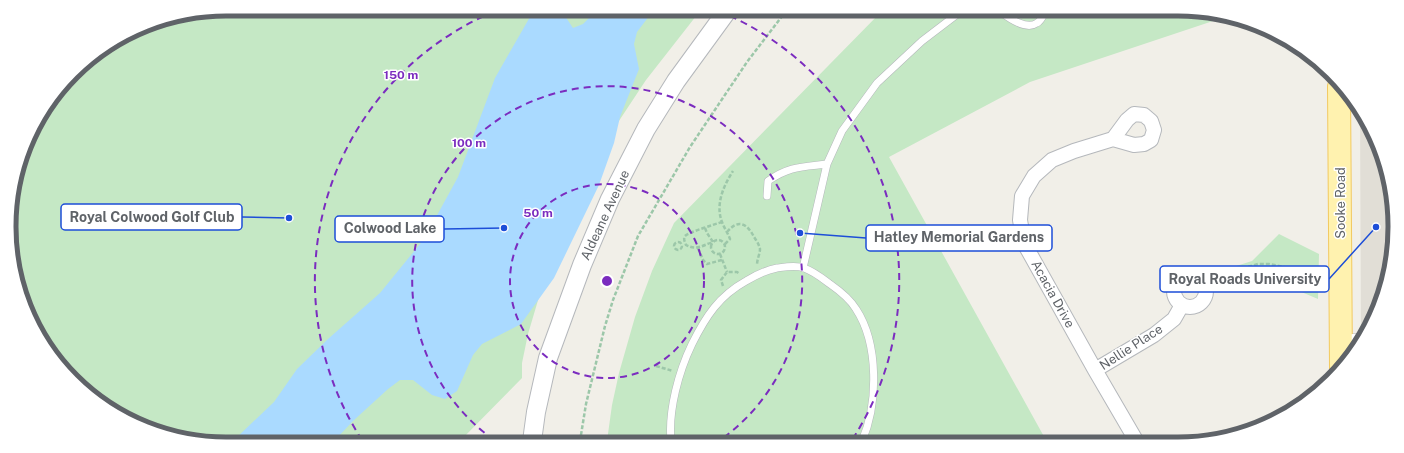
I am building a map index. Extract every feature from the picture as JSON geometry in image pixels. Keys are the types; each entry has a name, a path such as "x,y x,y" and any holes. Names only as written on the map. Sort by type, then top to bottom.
{"main road":[{"name":"Sooke Road","path":"1339,91 1341,360"}],"street":[{"name":"Aldeane Avenue","path":"533,437 536,412 548,358 582,265 610,199 646,129 676,81 723,16"},
{"name":"Acacia Drive","path":"1113,138 1052,160 1034,176 1022,196 1020,220 1024,243 1134,437"},
{"path":"1190,275 1197,277 1203,282 1206,288 1205,295 1202,302 1196,306 1188,307 1182,305 1176,300 1174,286 1177,280 1183,276 1190,275"},
{"name":"Nellie Place","path":"1095,370 1154,335 1174,319 1182,305"}],"lane":[{"path":"803,268 827,164 842,131 877,83 922,41 955,16"},
{"path":"1007,16 1016,22 1033,25 1038,22 1042,16"},
{"path":"768,196 768,181 780,172 791,168 827,164"},
{"path":"671,437 674,396 680,373 698,332 708,314 728,292 759,274 772,269 787,267 803,268 822,277 846,297 856,309 869,337 873,374 872,398 869,419 863,437"},
{"path":"1340,338 1357,337"}],"path":[{"path":"581,437 588,397 605,326 638,236 690,147 747,62 782,16"},
{"path":"713,242 711,245 712,251 720,254 725,251 725,244 730,239 722,222 720,210 722,190 733,170"},
{"path":"722,222 686,236 683,243 690,247 698,248 718,240 721,240 725,244"},
{"path":"726,232 731,227 740,224 744,225 753,234 759,247 757,262 759,274"},
{"path":"705,228 713,242"},
{"path":"698,248 703,260 707,264 722,260"},
{"path":"720,254 727,272"},
{"path":"1203,282 1209,278 1258,264 1269,264 1340,278"},
{"path":"656,366 680,373"}],"shaded area":[{"path":"1360,121 1372,146 1381,172 1388,213 1388,240 1381,281 1372,307 1361,330"}],"green space":[{"path":"213,16 696,16 646,80 605,142 547,270 528,334 522,363 522,378 464,437 213,437 172,430 146,421 121,409 98,394 59,355 38,320 23,281 16,240 16,213 23,172 32,146 44,121 59,98 98,59 121,44 146,32 185,20"},
{"path":"877,16 1191,16 1217,20 1030,82 889,157 1044,437 608,437 612,405 619,373 635,317 652,271 674,223"},
{"path":"1279,234 1319,254 1318,299 1254,272 1214,283 1211,274 1252,261"}],"water":[{"path":"531,16 565,16 573,28 583,24 591,16 649,16 637,32 634,44 639,69 620,117 614,143 599,185 554,278 521,324 482,344 473,355 457,391 445,399 432,395 413,380 400,380 353,421 338,437 237,437 274,402 297,369 380,293 424,239 458,177 495,78"}],"place":[{"name":"Royal Colwood Golf Club","path":"289,218"},
{"name":"Royal Roads University","path":"1376,227"},
{"name":"Colwood Lake","path":"504,228"},
{"name":"Hatley Memorial Gardens","path":"800,233"}]}
